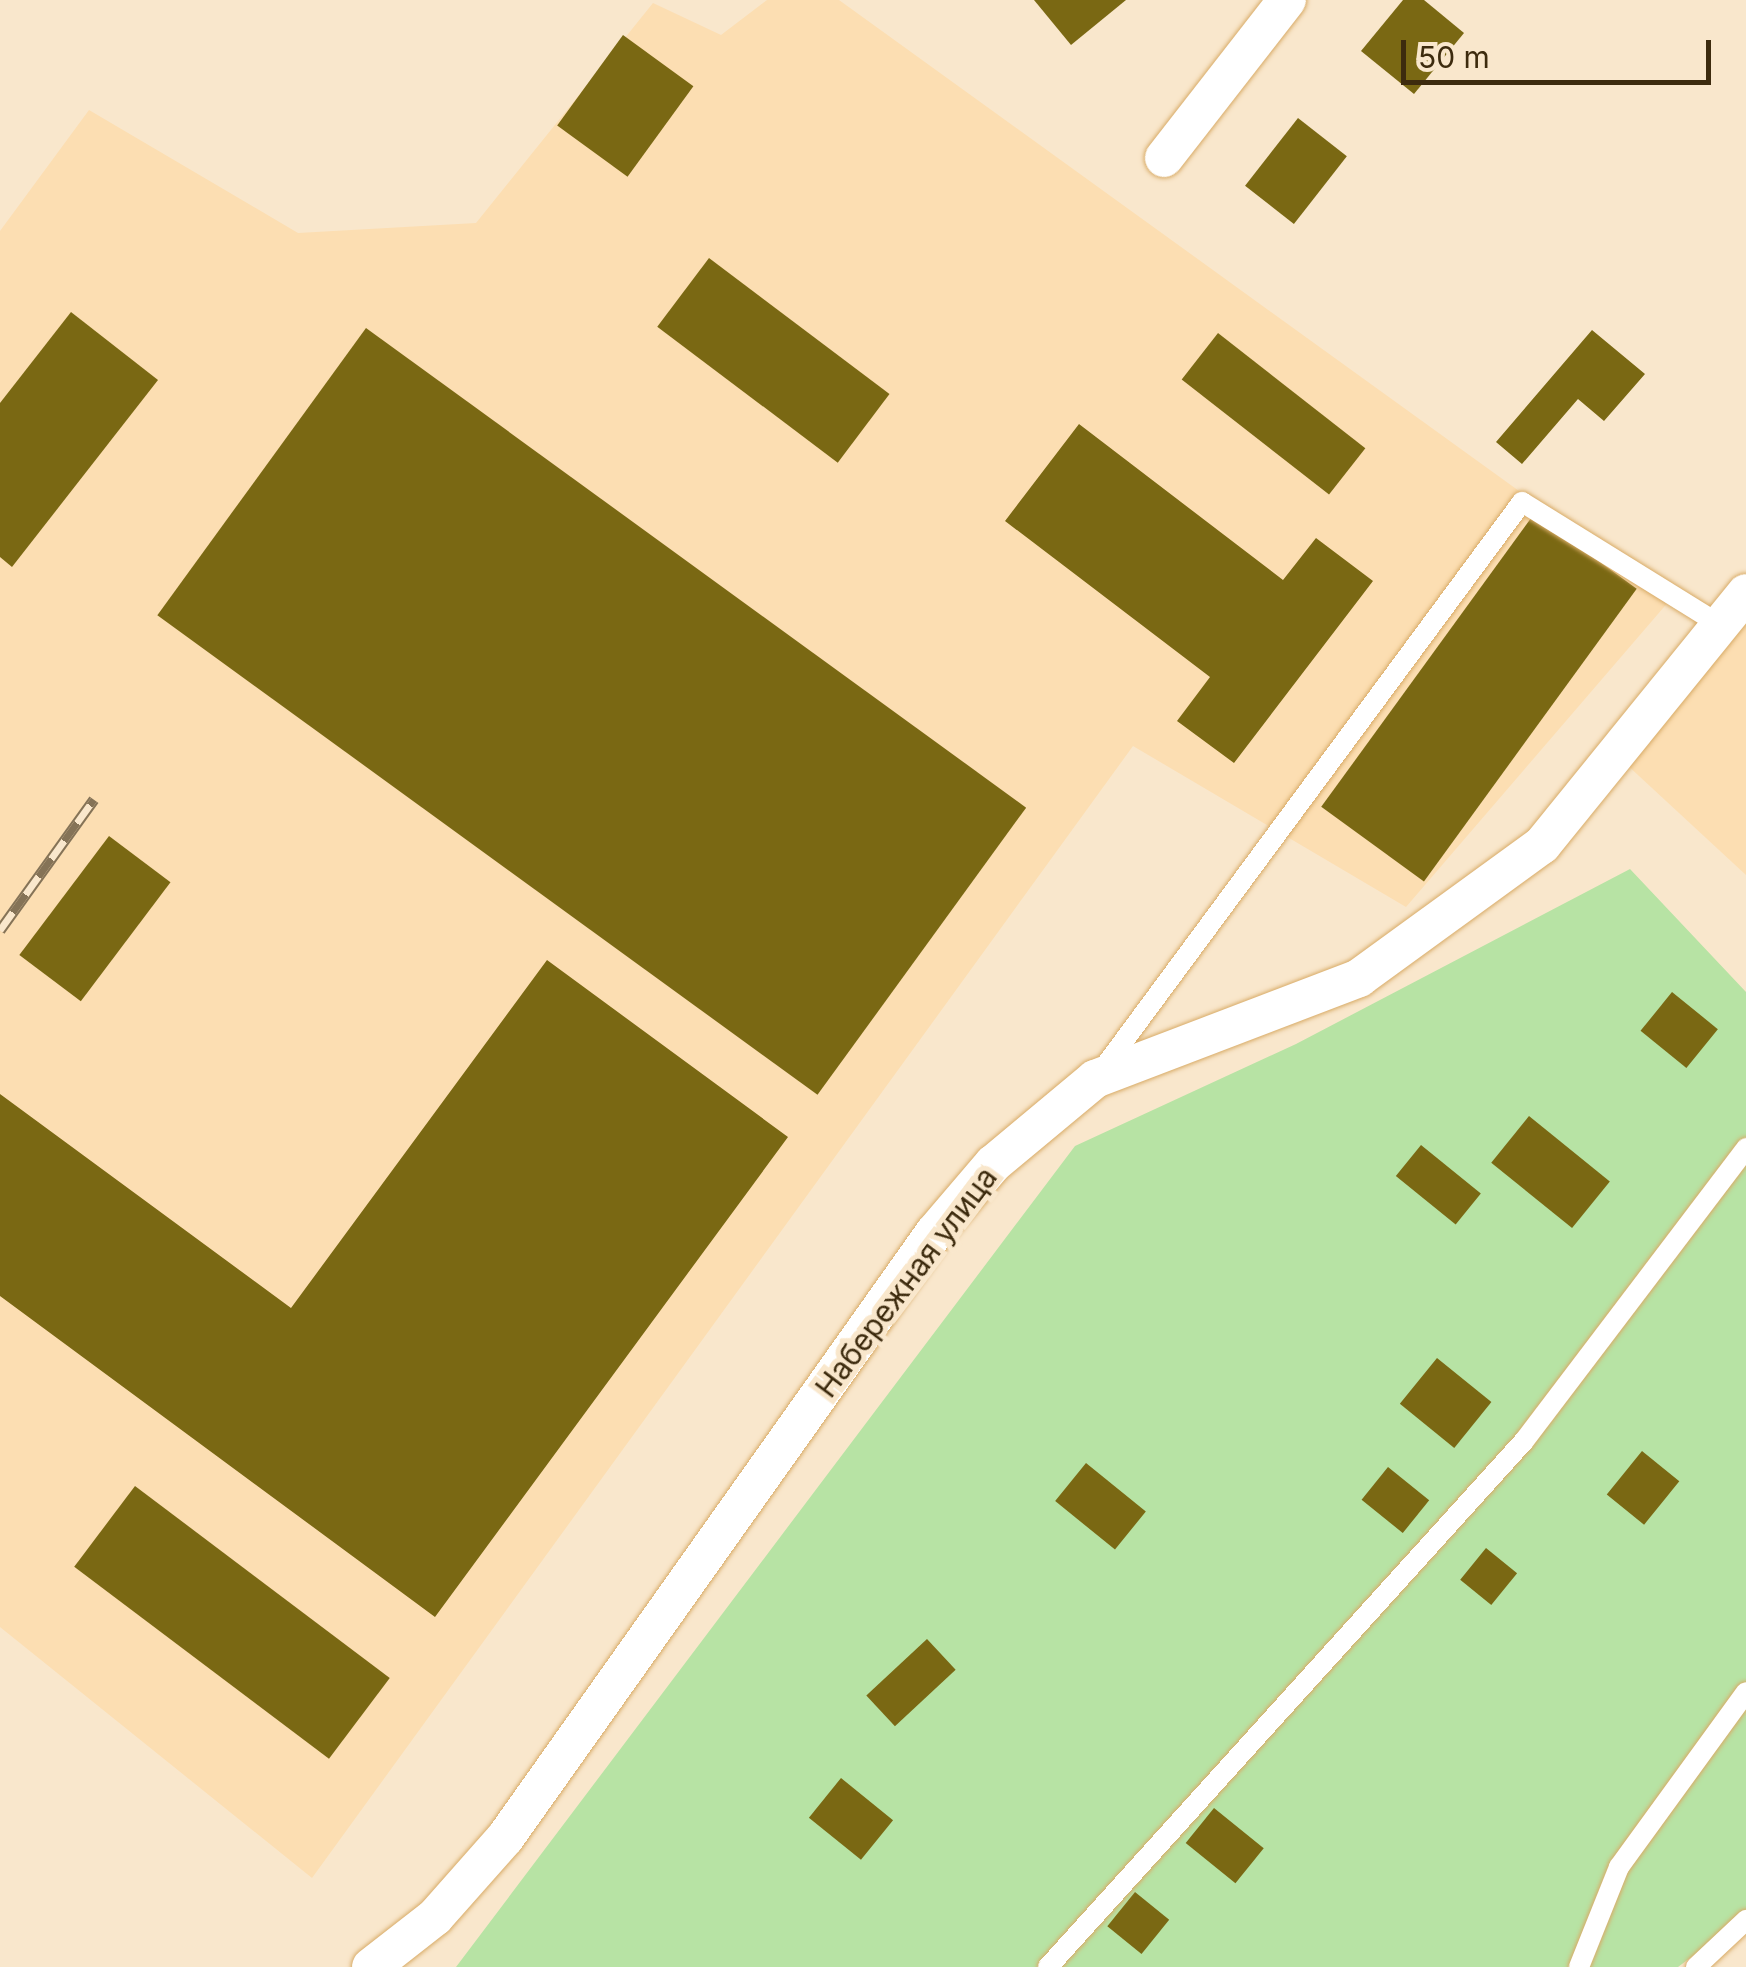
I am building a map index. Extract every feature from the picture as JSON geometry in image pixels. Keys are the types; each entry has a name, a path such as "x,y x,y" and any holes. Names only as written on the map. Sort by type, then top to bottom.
{"street":[{"path":"1164,158 1286,0"},
{"name":"Набережная улица","path":"370,1967 435,1916 505,1838 934,1233 993,1164 1095,1080 1359,978 1542,845 1746,593"}],"lane":[{"path":"1095,1080 1522,502 1720,625"},
{"path":"1048,1967 1524,1441 1746,1148"},
{"path":"1578,1967 1619,1867 1746,1692"},
{"path":"1696,1967 1746,1920"}],"shaded area":[{"path":"767,0 839,0 1670,600 1406,907 1133,746 312,1878 0,1627 0,231 89,110 298,233 476,223 653,3 721,35"},
{"path":"1746,591 1746,875 1612,751"}],"green space":[{"path":"1630,869 1746,992 1746,1916 1678,1967 456,1967 1075,1146 1296,1044"}],"building":[{"path":"1034,0 1126,0 1071,45"},
{"path":"1403,0 1424,0 1464,33 1414,94 1361,51"},
{"path":"623,35 693,86 628,177 557,126"},
{"path":"1298,118 1347,156 1294,224 1245,186"},
{"path":"709,258 889,394 838,463 657,327"},
{"path":"71,312 158,380 12,567 0,557 0,403"},
{"path":"366,328 1026,808 817,1095 157,615"},
{"path":"1592,330 1645,374 1604,421 1578,399 1522,464 1496,442"},
{"path":"1218,333 1365,448 1329,495 1182,379"},
{"path":"1079,424 1283,580 1316,538 1373,581 1234,763 1177,721 1210,677 1005,521"},
{"path":"1534,514 1637,589 1424,882 1321,807"},
{"path":"109,836 170,882 81,1001 19,955"},
{"path":"547,960 788,1137 435,1617 0,1296 0,1094 291,1308"},
{"path":"1672,992 1718,1029 1686,1068 1641,1031"},
{"path":"1529,1116 1610,1181 1572,1228 1491,1163"},
{"path":"1421,1145 1481,1193 1456,1225 1396,1176"},
{"path":"1437,1358 1491,1402 1454,1448 1400,1404"},
{"path":"1642,1451 1679,1481 1644,1525 1607,1495"},
{"path":"1086,1463 1146,1511 1115,1550 1055,1501"},
{"path":"1388,1467 1429,1500 1403,1533 1362,1500"},
{"path":"135,1486 390,1678 329,1759 74,1567"},
{"path":"1486,1548 1517,1573 1491,1605 1460,1580"},
{"path":"927,1639 956,1670 895,1726 866,1696"},
{"path":"841,1778 893,1820 861,1860 809,1818"},
{"path":"1214,1808 1264,1848 1235,1883 1186,1843"},
{"path":"1135,1892 1169,1920 1142,1954 1107,1926"}],"railway":[{"path":"0,930 94,799"}]}
